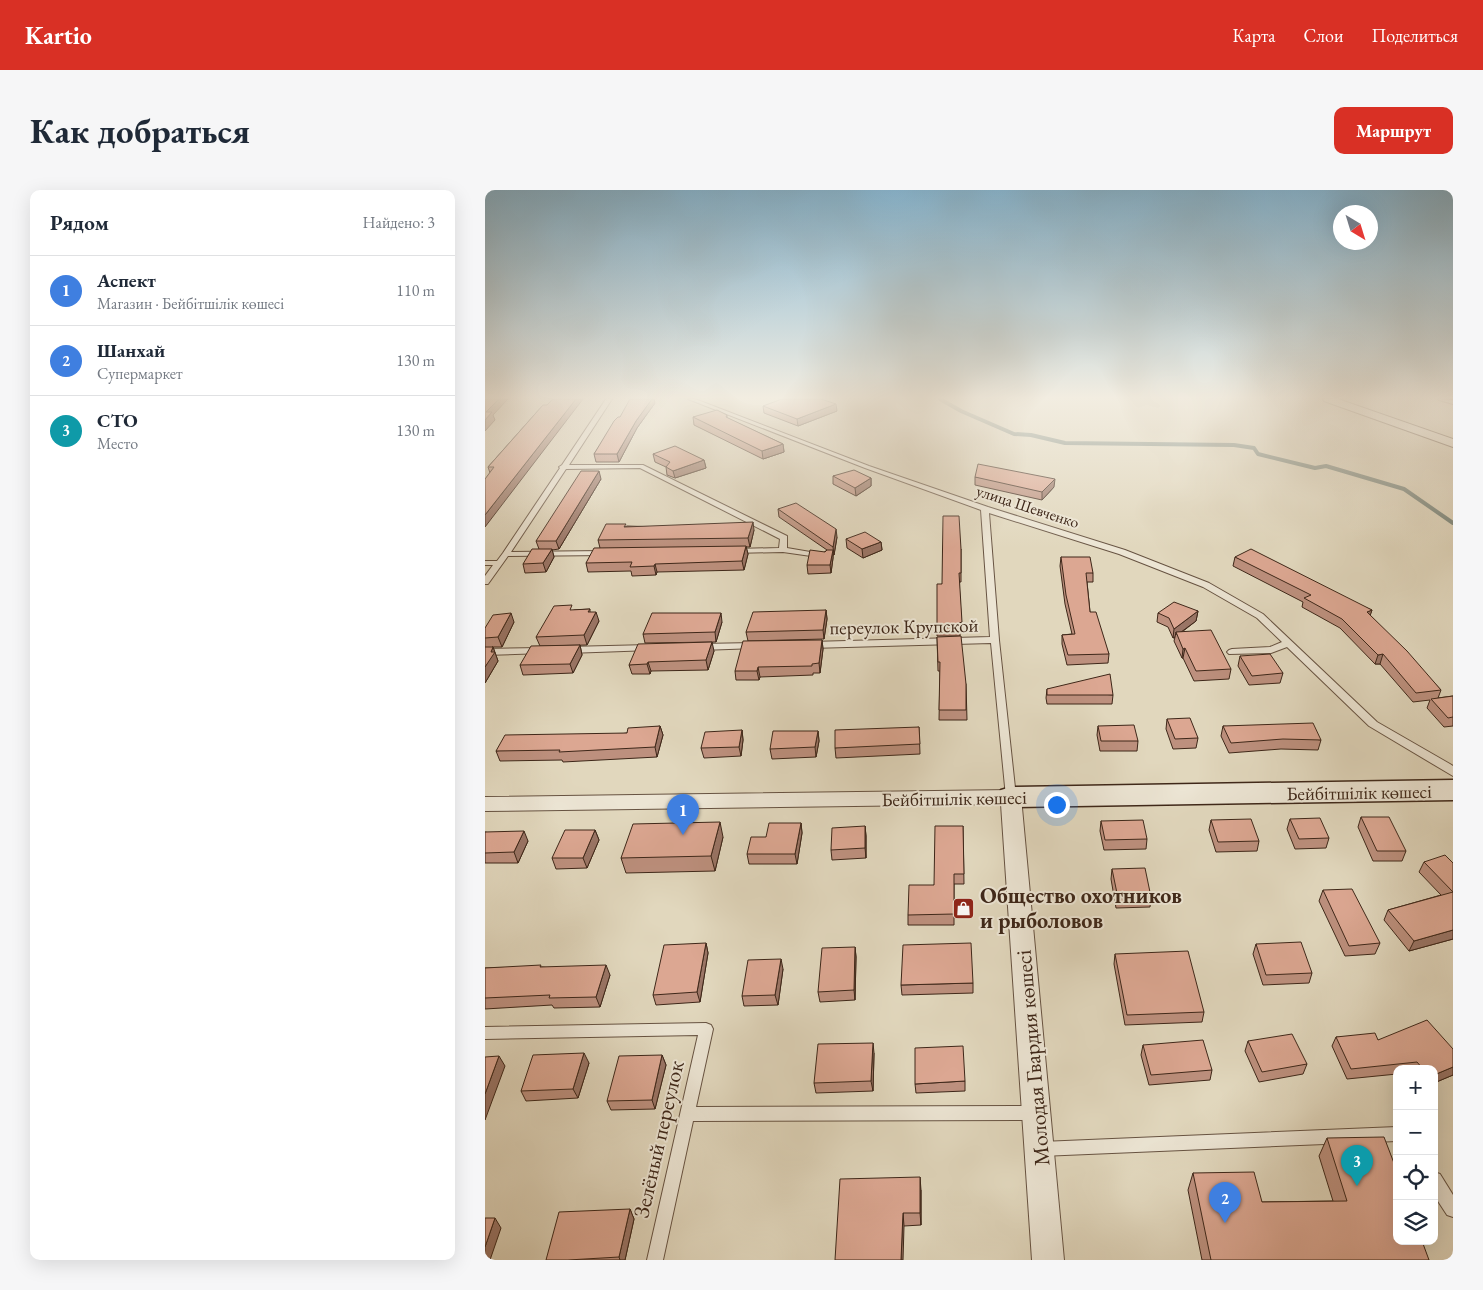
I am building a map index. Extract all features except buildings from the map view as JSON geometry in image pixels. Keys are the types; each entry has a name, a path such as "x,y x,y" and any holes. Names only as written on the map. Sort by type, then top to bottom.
{"street":[{"name":"Бейбітшілік көшесі","path":"485,804 1453,790"},
{"name":"Молодая Гвардия көшесі","path":"1011,797 1049,1260"}],"lane":[{"path":"485,582 500,563 575,449"},
{"name":"улица Шевченко","path":"820,449 985,509 1121,552 1206,585 1260,616 1373,724 1446,766 1453,772"},
{"path":"562,468 641,466 784,538 783,550"},
{"path":"985,509 995,640 1011,797"},
{"path":"724,551 783,550 823,556"},
{"path":"506,554 615,553"},
{"path":"485,563 500,563"},
{"name":"переулок Крупской","path":"805,645 995,640"},
{"path":"1232,652 1271,650 1288,643"},
{"path":"695,647 765,646"},
{"path":"485,652 655,648"},
{"name":"Зелёный переулок","path":"485,1033 706,1028 655,1260"},
{"path":"687,1114 1037,1113"},
{"path":"1039,1149 1393,1134"},
{"path":"1438,1186 1453,1209"}],"waterway":[{"path":"1255,449 1258,454 1315,468 1326,466 1404,489 1453,523"}],"place":[{"name":"Аспект","path":"683,835"},
{"name":"Общество охотников и рыболовов","path":"964,908"},
{"name":"СТО","path":"1357,1186"},
{"name":"Шанхай","path":"1225,1223"}]}
